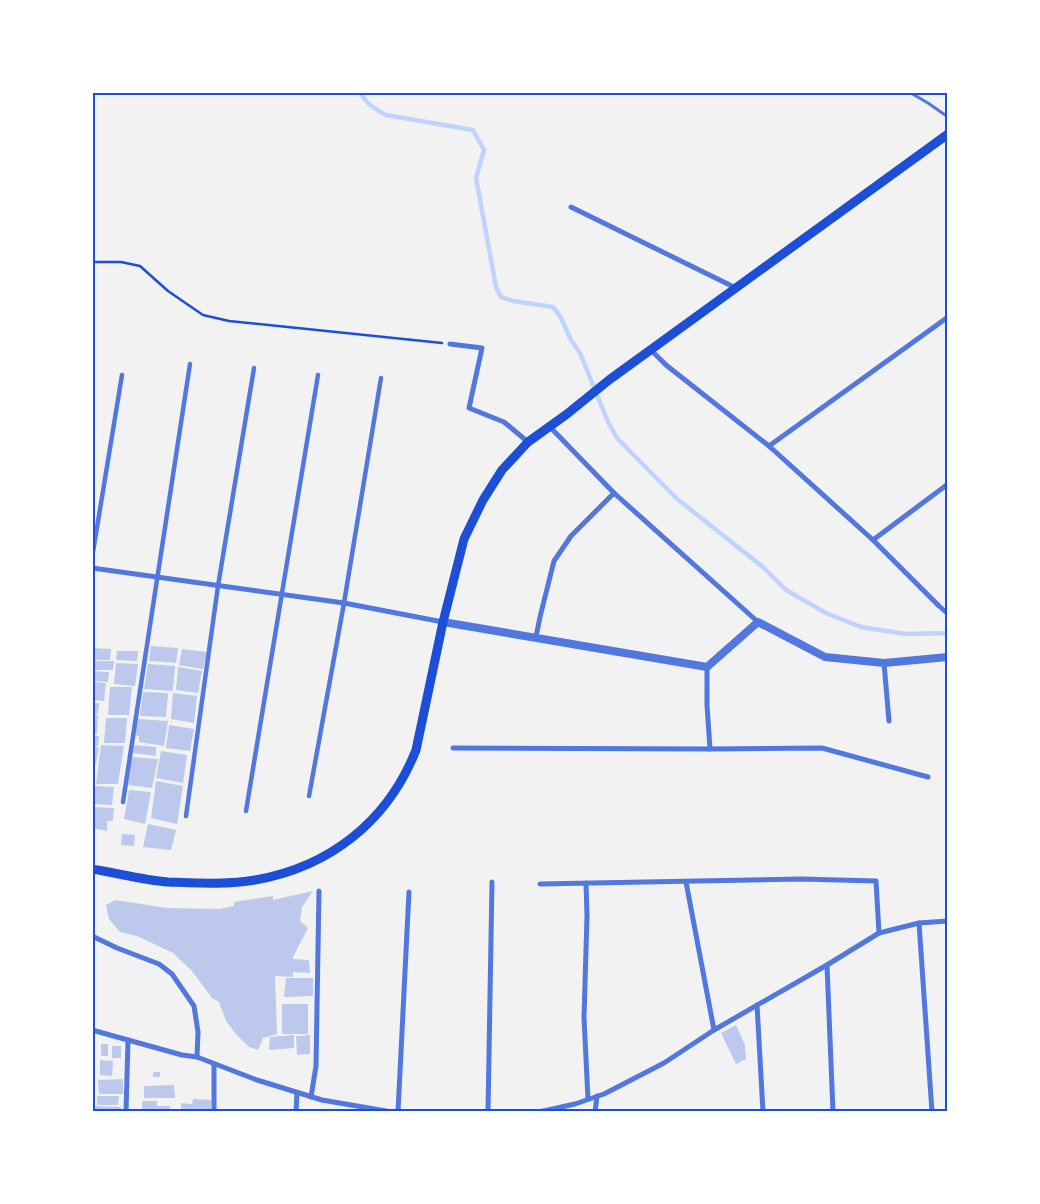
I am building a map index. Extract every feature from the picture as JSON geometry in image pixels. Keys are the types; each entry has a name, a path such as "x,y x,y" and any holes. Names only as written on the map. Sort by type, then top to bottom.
{"main road":[{"path":"92,870 166,882 212,883 254,880 284,874 318,860 348,841 373,820 409,768 416,750 443,622 464,539 482,500 502,470 528,442 650,349 948,134"}],"street":[{"path":"571,207 736,288"},
{"path":"769,446 948,317"},
{"path":"450,344 482,348 469,408 504,422 528,442"},
{"path":"650,349 666,365 769,446 872,540 948,614"},
{"path":"123,802 190,364"},
{"path":"186,816 218,586 254,368"},
{"path":"92,558 122,375"},
{"path":"246,812 318,375"},
{"path":"309,796 344,604 381,378"},
{"path":"549,426 614,493 758,622 825,657 884,663 948,657"},
{"path":"872,540 948,484"},
{"path":"536,637 554,561 572,536 614,493"},
{"path":"92,568 344,604 707,667"},
{"path":"710,750 707,667 758,622"},
{"path":"884,663 888,722"},
{"path":"452,748 710,750 822,748 928,777"},
{"path":"540,884 801,879 876,881 879,933"},
{"path":"488,1112 492,882"},
{"path":"686,882 714,1030"},
{"path":"586,883 584,1018 588,1099"},
{"path":"311,1097 316,1066 319,891"},
{"path":"398,1112 409,892"},
{"path":"539,1112 575,1104 597,1096 664,1063 714,1030 828,965 879,933 919,922 948,921"},
{"path":"919,922 932,1112"},
{"path":"92,936 159,964 172,974 194,1006 198,1032 197,1057"},
{"path":"828,965 833,1112"},
{"path":"757,1004 763,1112"},
{"path":"92,1030 182,1055 197,1057 214,1065 311,1097 392,1112"},
{"path":"126,1112 128,1040"},
{"path":"214,1065 214,1112"},
{"path":"296,1112 297,1093"},
{"path":"595,1112 597,1096"}],"lane":[{"path":"909,92 948,117"}],"path":[{"path":"92,262 121,262 140,266 168,291 203,315 229,321 450,344"}],"building":[{"path":"151,646 178,648 176,663 149,661"},
{"path":"92,648 111,649 110,660 92,660"},
{"path":"182,649 207,652 203,669 179,665"},
{"path":"117,651 138,651 137,661 116,660"},
{"path":"92,661 114,661 113,670 92,670"},
{"path":"116,663 138,664 135,686 114,684"},
{"path":"148,664 175,666 173,691 144,689"},
{"path":"178,667 202,671 198,693 176,690"},
{"path":"92,671 109,672 108,682 92,681"},
{"path":"92,682 106,683 104,701 92,700"},
{"path":"110,687 132,687 129,715 108,715"},
{"path":"143,692 168,693 166,717 140,716"},
{"path":"173,693 197,696 194,723 171,719"},
{"path":"92,703 99,703 98,714 92,713"},
{"path":"92,715 98,715 97,734 92,734"},
{"path":"106,718 127,718 125,743 104,743"},
{"path":"138,719 168,721 164,746 139,742 139,736 135,735"},
{"path":"169,725 194,729 190,751 166,748"},
{"path":"92,736 99,736 98,746 92,745"},
{"path":"101,745 124,746 118,784 96,784"},
{"path":"134,745 156,747 156,756 133,753"},
{"path":"92,747 99,747 96,764 92,764"},
{"path":"161,751 187,755 183,783 156,778"},
{"path":"132,757 158,759 152,788 128,785"},
{"path":"156,781 183,786 177,824 151,818"},
{"path":"95,786 114,787 112,805 93,804"},
{"path":"129,790 151,792 145,824 124,819"},
{"path":"92,807 114,808 113,821 107,821 107,831 92,828"},
{"path":"148,824 176,830 171,850 143,847"},
{"path":"122,834 135,835 134,846 121,845"},
{"path":"313,891 302,907 300,921 308,928 293,957 293,959 309,960 310,973 293,972 293,977 275,976 277,1034 263,1038 258,1050 249,1047 235,1033 226,1021 219,1002 212,998 192,971 173,953 137,936 120,932 109,919 106,905 115,900 167,908 219,909 234,906 234,902 273,896 273,900"},
{"path":"286,978 313,978 313,996 284,997"},
{"path":"282,1004 308,1004 308,1034 282,1034"},
{"path":"736,1025 745,1045 746,1059 736,1064 721,1033"},
{"path":"294,1035 294,1048 269,1050 270,1037"},
{"path":"310,1035 310,1054 297,1055 296,1036"},
{"path":"101,1044 108,1044 108,1056 101,1056"},
{"path":"112,1046 121,1046 121,1058 112,1058"},
{"path":"100,1060 113,1061 112,1076 100,1075"},
{"path":"153,1072 160,1072 160,1077 153,1077"},
{"path":"123,1079 123,1094 99,1094 98,1080"},
{"path":"174,1085 175,1098 144,1098 144,1086"},
{"path":"97,1096 119,1096 118,1105 97,1105"},
{"path":"193,1099 211,1100 211,1112 181,1111 181,1103 192,1104"},
{"path":"142,1101 157,1101 157,1106 170,1106 170,1112 142,1112"},
{"path":"94,1106 121,1107 121,1112 94,1112"}],"waterway":[{"path":"361,92 368,103 386,115 473,130 484,150 476,178 496,287 501,297 513,301 553,307 580,353 608,422 617,438 676,498 764,568 786,590 826,613 861,627 906,634 948,633"}]}
